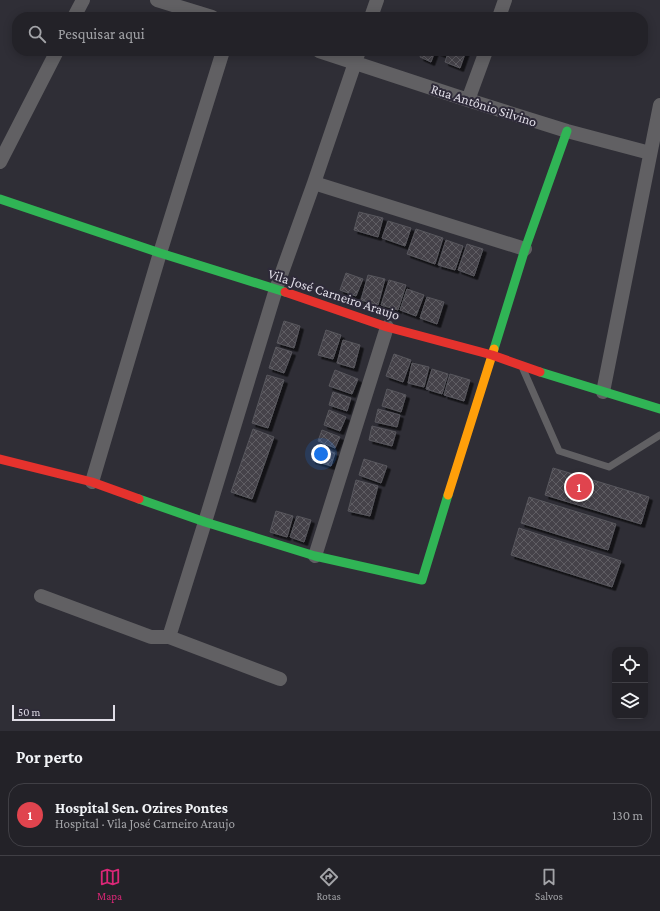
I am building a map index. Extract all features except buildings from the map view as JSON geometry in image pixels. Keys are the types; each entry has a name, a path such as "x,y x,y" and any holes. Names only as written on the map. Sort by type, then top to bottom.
{"street":[{"path":"77,12 83,0"},
{"path":"157,0 196,12"},
{"path":"373,12 377,0"},
{"path":"501,12 505,0"},
{"path":"0,162 54,56"},
{"path":"92,482 160,253 221,56"},
{"path":"468,100 484,56"},
{"path":"168,637 205,522 276,289 357,57"},
{"name":"Rua Antônio Silvino","path":"357,57 468,100 567,131 650,153"},
{"path":"603,392 660,105"},
{"path":"0,459 92,482 205,522 315,556 422,580 525,248 567,131"},
{"path":"314,183 525,248"},
{"name":"Vila José Carneiro Araujo","path":"0,199 160,253 276,289 387,327 492,355 521,366 660,409"},
{"path":"315,556 387,327"},
{"path":"41,596 151,637 168,637 280,678"}],"lane":[{"path":"521,366 559,451 609,467 660,435"}],"traffic: fast":[{"path":"494,349 525,249 567,131"},
{"path":"0,199 160,253 285,292"},
{"path":"540,372 660,409"},
{"path":"139,499 205,522 315,556 422,580 448,495"}],"traffic: slow":[{"path":"448,495 494,349"}],"traffic: jam":[{"path":"285,292 387,327 492,355 540,372"},
{"path":"0,459 92,482 139,499"}],"place":[{"name":"Hospital Sen. Ozires Pontes","path":"579,487"}]}
